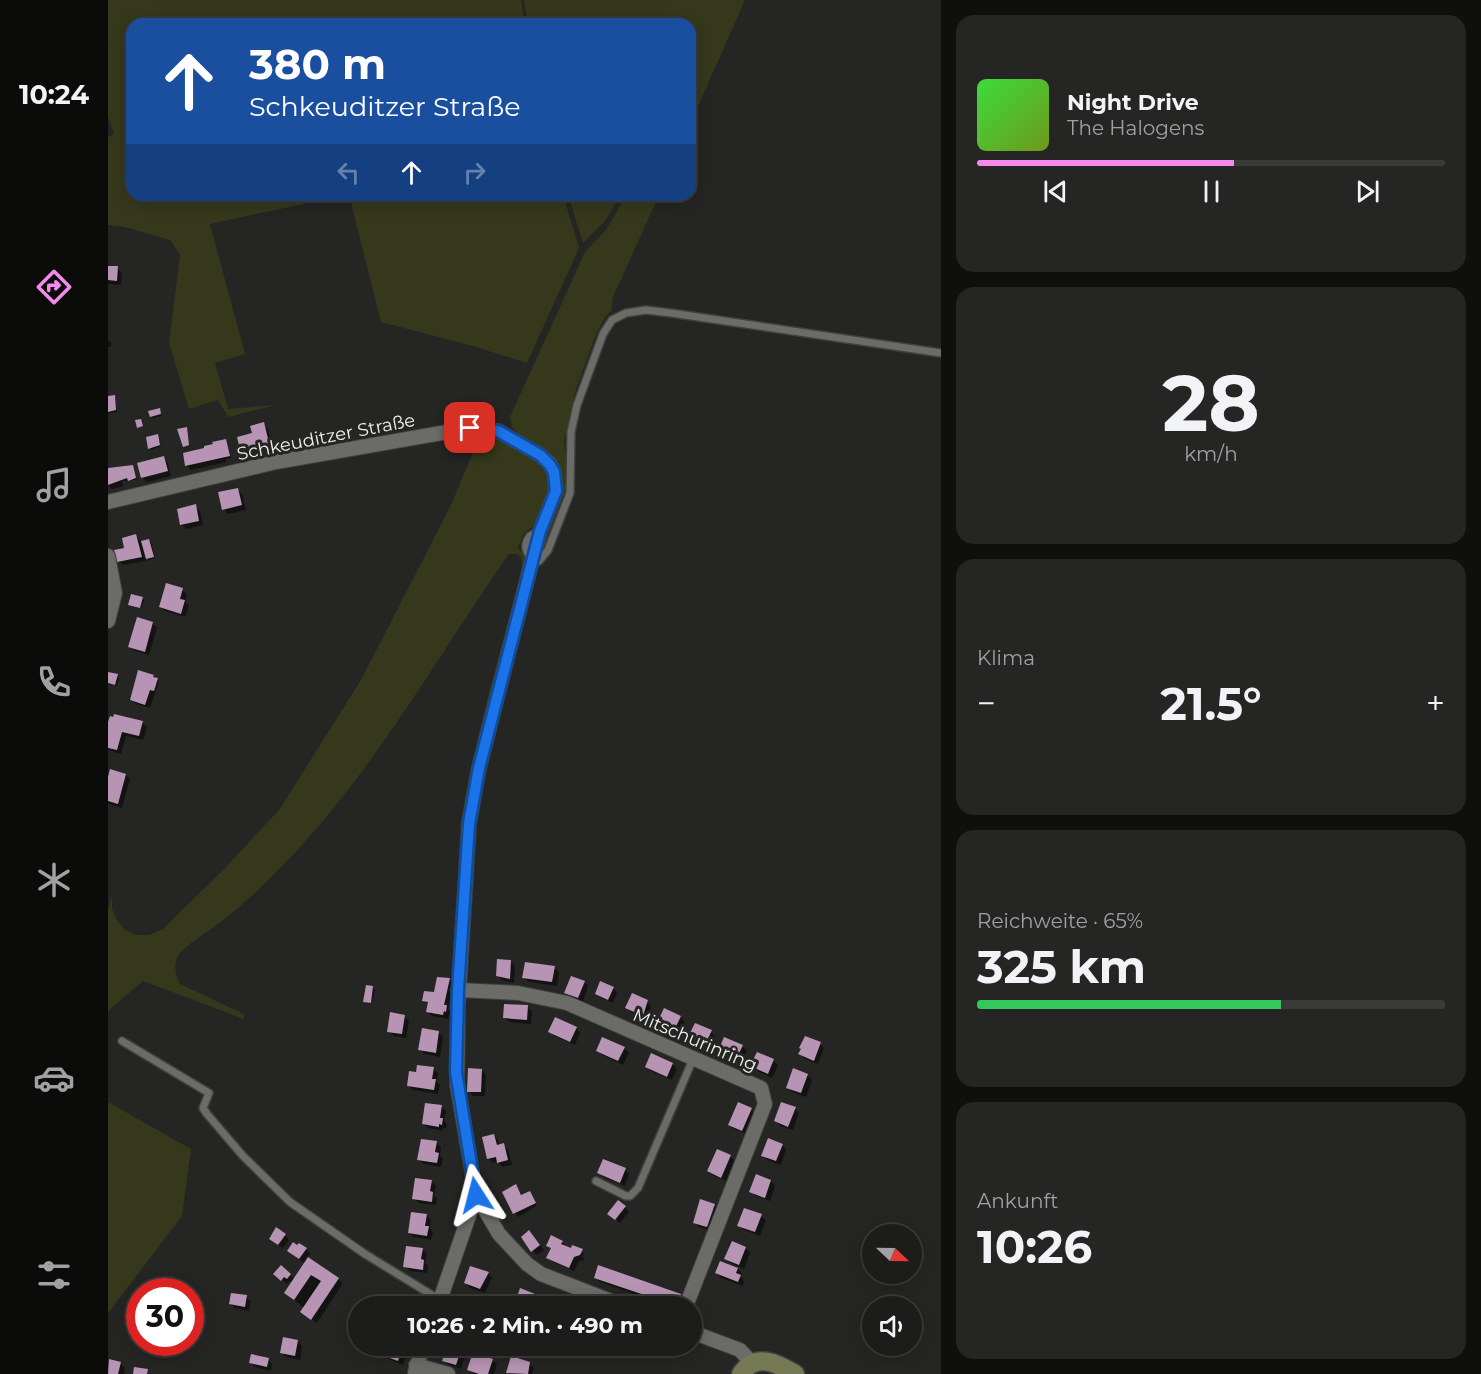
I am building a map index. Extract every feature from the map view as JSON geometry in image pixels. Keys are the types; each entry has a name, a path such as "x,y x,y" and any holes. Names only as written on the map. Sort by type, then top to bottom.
{"street":[{"name":"Schkeuditzer Straße","path":"108,502 276,462 470,428 498,431 540,455 554,472 556,491 540,531 534,560"},
{"path":"108,556 115,593 108,621"},
{"path":"534,560 479,768 469,824 458,990 457,1084 476,1195 499,1234 527,1264 541,1274 596,1296"},
{"name":"Mitschurinring","path":"458,990 518,993 567,1003 761,1088 765,1104 690,1296"},
{"path":"441,1296 476,1195"},
{"path":"702,1336 740,1350 747,1368 763,1361 773,1362 795,1374"},
{"path":"416,1370 448,1374"}],"lane":[{"path":"534,560 539,561 548,550 570,493 571,432 577,405 603,334 612,320 626,313 646,310 941,353"},
{"path":"122,1041 209,1093 203,1108 207,1114 243,1156 290,1202 428,1296"},
{"path":"596,1181 626,1196 630,1196 638,1188 693,1059"}],"green space":[{"path":"108,0 521,0 523,18 126,18 126,201 317,201 210,224 245,354 215,363 228,409 276,405 228,417 218,400 189,409 169,343 180,255 170,240 125,227 108,225 108,137 114,134 108,117"},
{"path":"524,0 745,0 696,110 696,18 527,18"},
{"path":"351,201 565,201 579,248 527,363 381,322"},
{"path":"570,201 617,201 605,221 583,243"},
{"path":"623,201 656,201 613,297 611,311 596,334 576,389 564,442 567,492 547,546 543,548 541,547 560,484 512,427 510,417 585,252 606,230"},
{"path":"481,434 505,440 546,467 553,484 539,522 524,533 518,547 526,564 465,824 460,827 472,762 522,571 521,558 518,554 509,554 404,712 348,790 318,827 255,893 179,954 175,969 180,984 244,1014 244,1019 143,981 108,1011 108,909 112,897 112,909 125,930 137,935 149,935 163,929 279,810 361,680 450,507"},
{"path":"108,1102 191,1149 182,1216 135,1278 126,1278 126,1289 108,1313"}],"building":[{"path":"108,266 118,266 117,281 108,280"},
{"path":"115,395 116,410 108,412 108,396"},
{"path":"160,408 161,414 150,417 148,411"},
{"path":"141,419 143,426 137,428 135,420"},
{"path":"264,422 270,447 241,454 237,437 252,433 250,426"},
{"path":"187,427 189,445 183,447 177,429"},
{"path":"158,434 160,445 148,449 146,437"},
{"path":"226,439 230,456 185,466 183,453"},
{"path":"164,456 168,471 141,478 137,463"},
{"path":"133,465 136,478 128,481 127,478 108,485 108,468"},
{"path":"238,488 242,505 222,510 218,492"},
{"path":"196,504 199,521 180,525 177,509"},
{"path":"136,534 142,557 117,562 114,550 124,548 122,538"},
{"path":"149,539 154,557 146,559 141,541"},
{"path":"166,583 183,588 180,599 185,600 181,614 159,607"},
{"path":"131,594 143,597 140,608 128,605"},
{"path":"137,617 153,622 145,652 128,647"},
{"path":"138,670 158,678 154,691 150,690 145,705 130,700"},
{"path":"108,672 118,674 115,685 108,683"},
{"path":"114,714 143,721 139,736 122,732 117,750 108,748 108,722 110,716 113,717"},
{"path":"110,769 126,774 118,804 108,801"},
{"path":"497,959 511,960 510,979 496,976"},
{"path":"525,962 555,966 552,982 522,978"},
{"path":"571,976 585,981 578,998 564,993"},
{"path":"437,977 450,978 444,1005 447,1005 446,1012 444,1011 443,1015 426,1012 428,1002 422,1001 424,991 434,992"},
{"path":"600,981 614,987 608,1000 595,994"},
{"path":"366,985 373,986 371,1003 363,1002"},
{"path":"632,993 648,1000 643,1016 625,1008"},
{"path":"504,1004 528,1005 527,1020 503,1018"},
{"path":"664,1008 681,1016 674,1031 657,1023"},
{"path":"390,1012 405,1015 402,1034 387,1032"},
{"path":"555,1017 577,1027 570,1042 548,1032"},
{"path":"695,1023 712,1030 705,1045 688,1037"},
{"path":"422,1028 439,1031 436,1053 418,1050"},
{"path":"805,1036 821,1042 814,1061 798,1054"},
{"path":"602,1037 625,1047 618,1061 596,1051"},
{"path":"724,1037 743,1045 736,1060 718,1051"},
{"path":"757,1052 774,1059 768,1074 750,1066"},
{"path":"651,1053 673,1063 667,1077 645,1067"},
{"path":"417,1065 434,1067 432,1079 436,1079 434,1090 407,1086 409,1071 416,1072"},
{"path":"468,1068 482,1069 481,1092 467,1092"},
{"path":"793,1068 808,1074 801,1093 786,1088"},
{"path":"738,1102 752,1108 742,1131 728,1125"},
{"path":"781,1102 796,1107 788,1127 774,1121"},
{"path":"425,1103 442,1105 440,1118 443,1118 442,1125 439,1124 439,1127 422,1124"},
{"path":"494,1134 497,1145 504,1143 508,1160 497,1163 496,1157 487,1159 482,1137"},
{"path":"768,1138 783,1144 776,1161 761,1156"},
{"path":"421,1139 437,1141 435,1152 439,1153 437,1163 417,1160"},
{"path":"717,1149 731,1155 721,1178 707,1171"},
{"path":"603,1159 626,1168 620,1183 597,1173"},
{"path":"756,1174 771,1180 765,1198 749,1192"},
{"path":"415,1178 432,1180 430,1191 433,1192 432,1202 412,1199"},
{"path":"516,1184 521,1195 530,1191 536,1203 513,1214 502,1192"},
{"path":"700,1199 715,1204 707,1227 693,1223"},
{"path":"618,1200 626,1206 615,1220 607,1214"},
{"path":"744,1208 762,1214 755,1232 737,1226"},
{"path":"411,1212 427,1214 425,1226 429,1226 427,1236 408,1233"},
{"path":"276,1227 286,1234 278,1245 269,1239"},
{"path":"529,1230 540,1245 531,1252 521,1237"},
{"path":"551,1235 563,1241 561,1244 583,1249 580,1255 574,1257 569,1268 546,1258 551,1248 546,1246"},
{"path":"732,1241 746,1247 739,1265 724,1259"},
{"path":"293,1242 307,1248 299,1259 287,1251"},
{"path":"406,1246 423,1248 421,1259 424,1260 423,1270 403,1267"},
{"path":"308,1257 339,1278 311,1320 300,1312 321,1281 311,1275 294,1300 284,1293"},
{"path":"720,1261 738,1268 736,1273 741,1275 738,1282 715,1273"},
{"path":"281,1265 291,1274 287,1279 284,1277 281,1281 273,1274"},
{"path":"598,1265 681,1294 680,1296 647,1296 594,1278"},
{"path":"470,1266 489,1272 480,1289 464,1283"},
{"path":"520,1288 535,1294 534,1296 517,1296"},
{"path":"231,1293 247,1295 245,1307 229,1304"},
{"path":"283,1337 298,1340 295,1356 280,1353"},
{"path":"251,1354 269,1358 267,1367 249,1363"},
{"path":"384,1356 400,1356 398,1361"},
{"path":"444,1356 459,1356 456,1365 442,1361"},
{"path":"472,1356 493,1359 488,1374 467,1370"},
{"path":"511,1356 530,1362 528,1374 506,1373"},
{"path":"109,1359 121,1362 118,1374 108,1374"},
{"path":"134,1367 148,1369 147,1374 133,1374"}],"route":[{"path":"470,428 498,431 540,455 550,465 557,484 553,502 535,549 479,768 469,824 458,990 456,1072 476,1195"}]}
